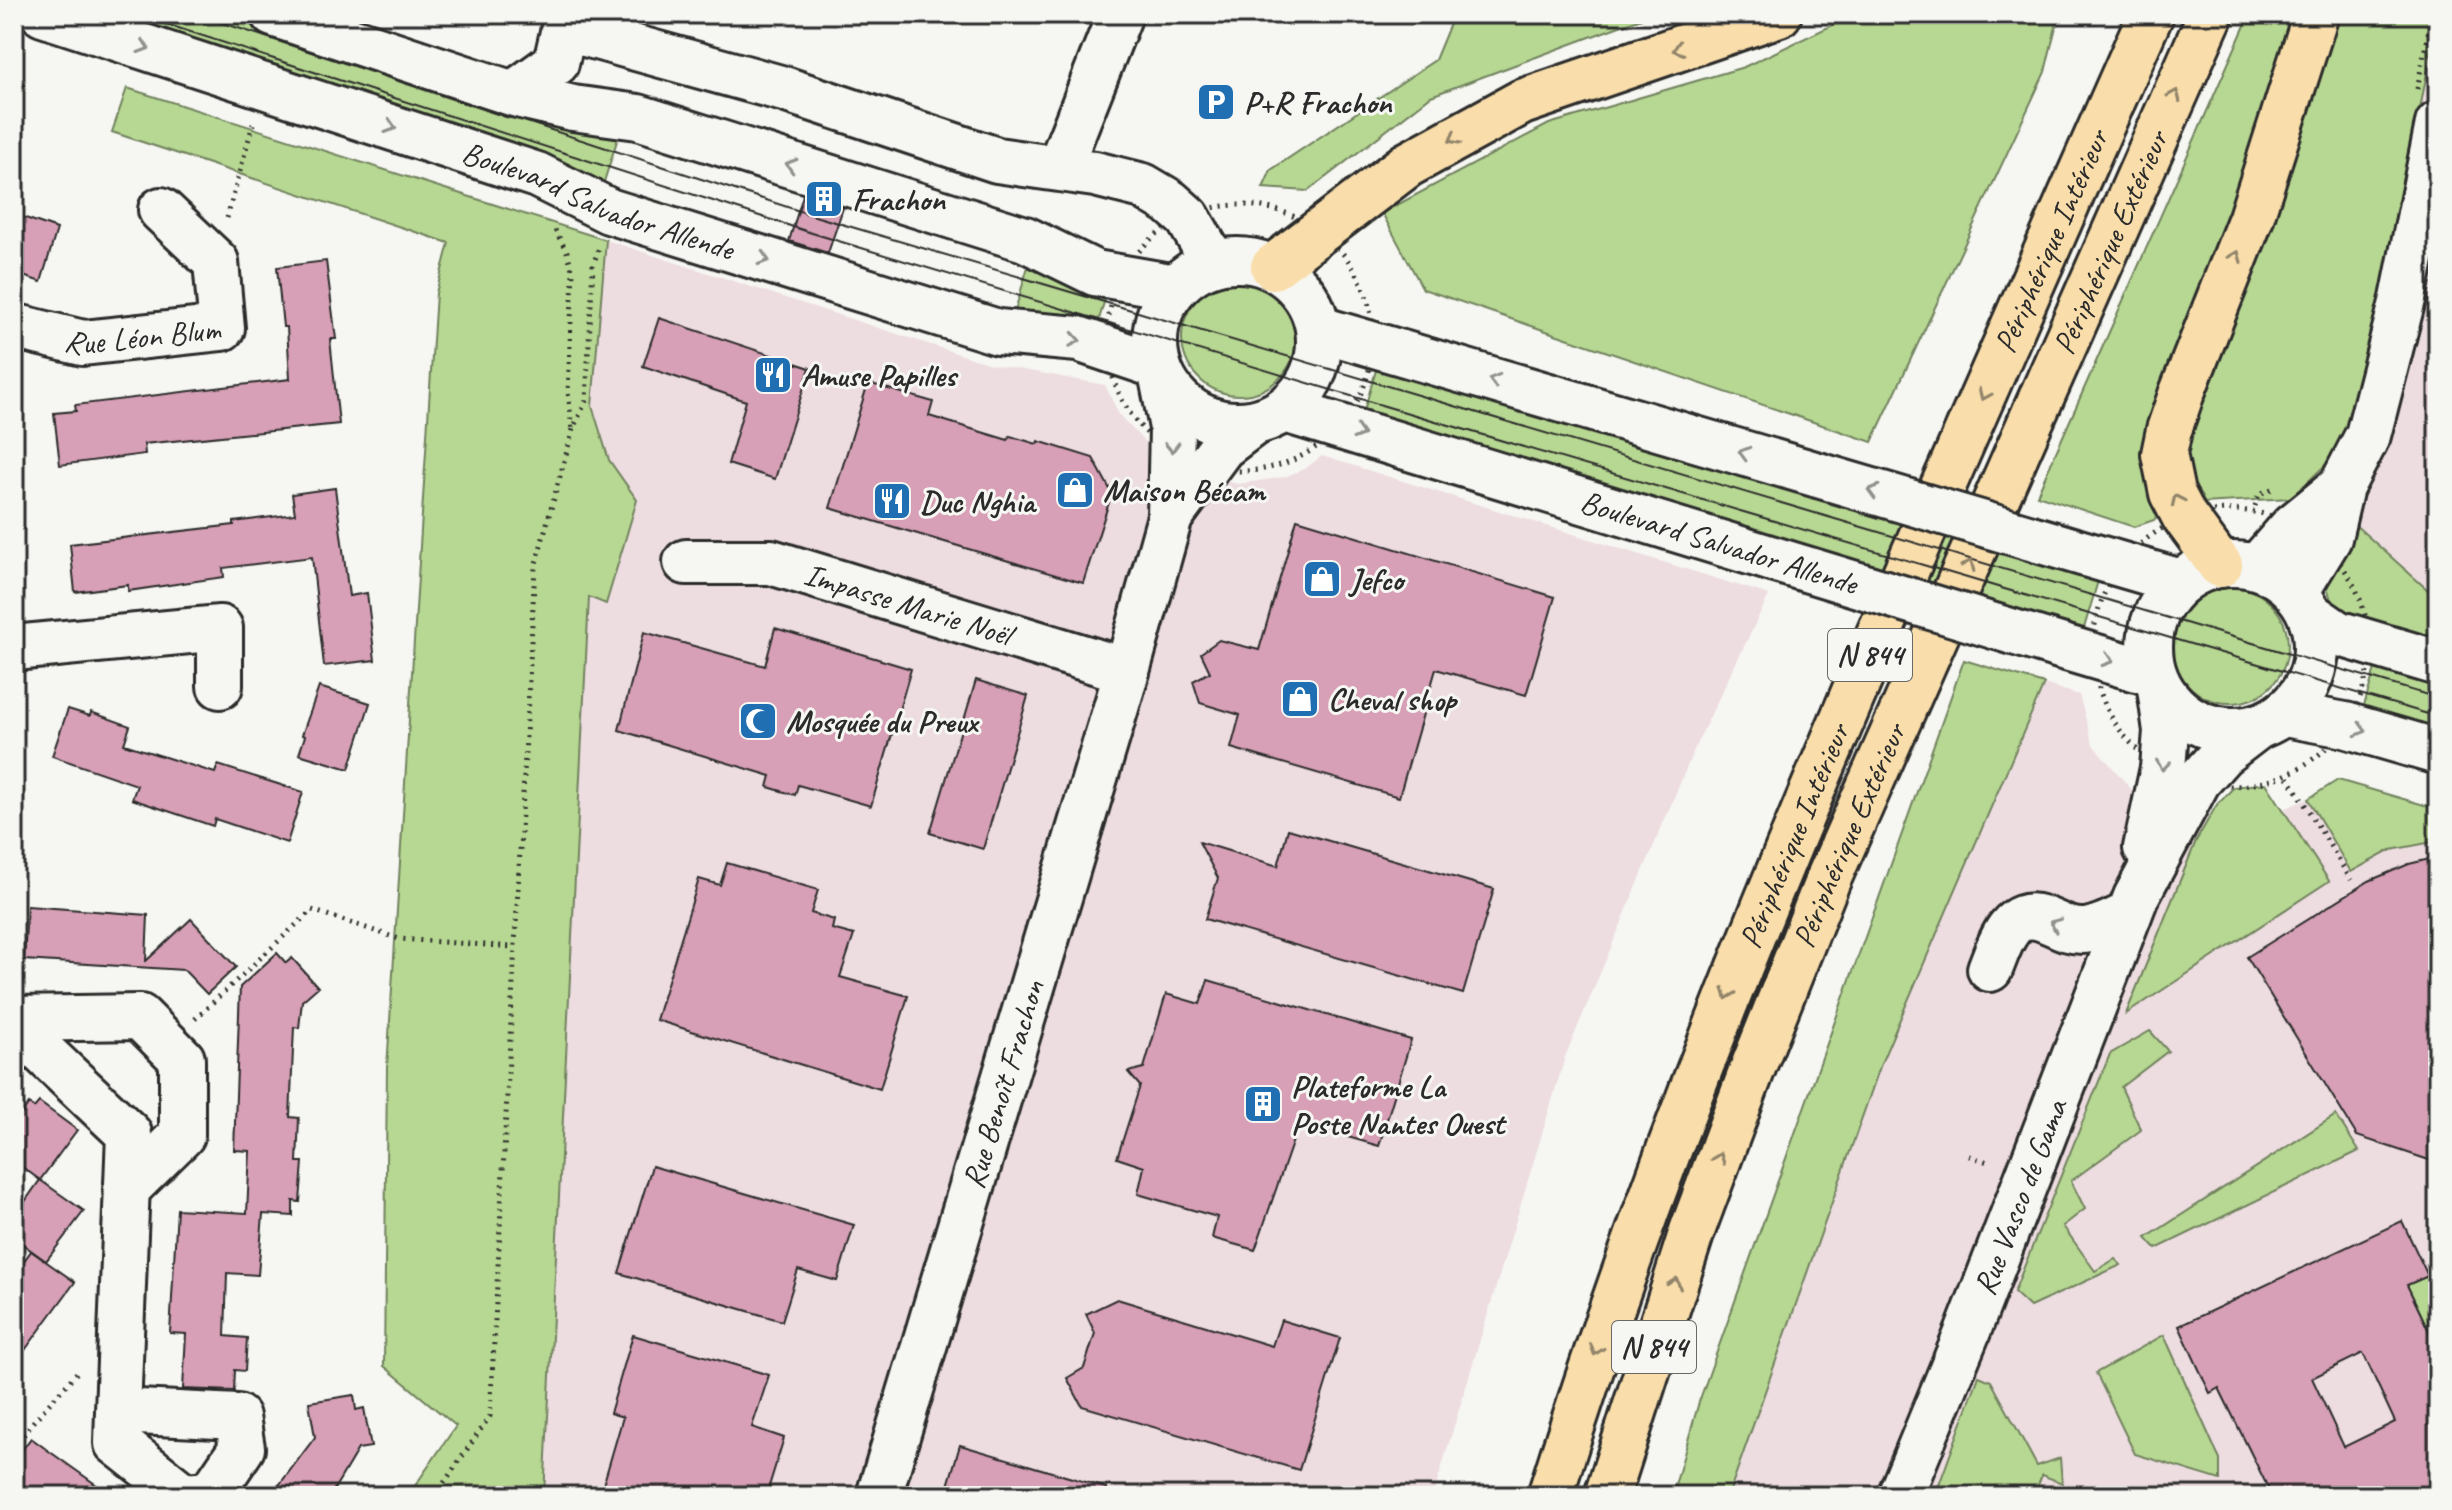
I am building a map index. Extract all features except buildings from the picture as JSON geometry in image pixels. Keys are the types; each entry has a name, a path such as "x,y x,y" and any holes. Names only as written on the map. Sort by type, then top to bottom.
{"highway":[{"path":"1273,267 1407,165 1522,102 1779,14"},
{"name":"Périphérique Intérieur","path":"1550,1496 1622,1277 1748,945 1839,724 2151,14"},
{"name":"Périphérique Extérieur","path":"1615,1485 1692,1231 1827,882 2211,14"},
{"path":"2219,571 2172,493 2164,454 2181,395 2251,218 2316,14"}],"street":[{"name":"Boulevard Salvador Allende","path":"43,14 537,175 609,211 998,332 1078,339 1160,372"},
{"path":"273,14 513,94 573,108 638,117 1025,239 1095,273 1175,287"},
{"path":"1059,168 1120,14"},
{"path":"513,94 556,63 564,21 784,89 997,160 1038,168 1059,168 1143,186 1170,202 1188,218 1214,263"},
{"path":"2270,721 2300,698 2316,662 2317,638 2303,603 2329,538 2341,487 2368,435 2403,299 2438,124"},
{"name":"Rue Léon Blum","path":"16,335 83,343 222,328 216,262 161,210"},
{"path":"1235,259 1273,267 1305,293 1320,329 1317,366 1310,383 1268,418 1222,447 1170,517 1172,428 1154,336 1158,318 1175,287 1193,271 1235,259"},
{"path":"1320,329 1818,475 2109,572 2219,571 2278,577 2337,633 2438,663"},
{"path":"1160,372 1178,400 1201,417 1227,425 1268,418"},
{"name":"Boulevard Salvador Allende","path":"1268,418 1773,559 2078,640 2157,681"},
{"path":"2341,487 2293,526 2219,571 2166,596 2151,632 2149,653 2157,681 2177,710 2201,724 2229,731 2270,721 2345,725 2438,752"},
{"name":"Rue Benoît Frachon","path":"879,1496 1127,671 1170,517"},
{"name":"Impasse Marie Noël","path":"686,562 771,562 1127,671"},
{"path":"14,648 220,628 220,686"},
{"name":"Rue Vasco de Gama","path":"2132,906 2163,768 2166,731 2157,681"},
{"name":"Rue Vasco de Gama","path":"1900,1496 1973,1317 2132,906 2198,781 2222,754 2270,721"},
{"path":"1990,969 2005,933 2020,919 2041,918 2070,931 2087,931 2132,906"},
{"path":"14,1022 140,1017 182,1059 182,1135 126,1190"},
{"path":"14,1022 129,1134 118,1411"}],"path":[{"path":"235,187 255,119"},
{"path":"1224,205 1276,208 1301,220"},
{"path":"551,223 567,252 573,272 568,392 573,429"},
{"path":"1336,247 1361,282 1372,314"},
{"path":"435,1496 490,1416 535,567 573,429 586,401 593,265"},
{"path":"1224,469 1275,468 1300,461 1315,450"},
{"path":"2203,511 2240,509 2278,515"},
{"path":"2337,557 2355,581 2363,613"},
{"path":"2078,640 2109,572"},
{"path":"2095,682 2100,698 2120,732 2149,761"},
{"path":"2211,785 2246,786 2288,777 2331,746"},
{"path":"2288,777 2351,880"},
{"path":"167,1045 312,910 399,939 514,947"},
{"path":"14,1448 83,1365 120,1350"}],"shaded area":[{"path":"2438,16 2438,599 2309,481 2344,447 2371,369"},
{"path":"606,240 990,364 1105,385 1119,415 1157,455 1217,480 1239,484 1285,477 1306,468 1322,456 1769,595 1696,745 1565,1057 1433,1496 544,1496 589,596 606,604 637,501 609,460 592,406"},
{"path":"2044,684 2079,695 2093,745 2131,789 2227,821 2262,818 2308,799 2338,780 2438,809 2438,1496 1728,1496 1882,1061"}],"green space":[{"path":"93,14 245,14 560,118 622,125 601,191"},
{"path":"1454,14 1652,14 1431,96 1308,191 1263,188 1271,170 1435,60"},
{"path":"1856,14 2059,14 2045,72 1872,442 1423,289 1382,213 1549,124 1744,67"},
{"path":"2250,14 2438,14 2371,369 2344,447 2291,498 2202,503 2134,527 2037,495"},
{"path":"127,88 606,240 592,406 609,460 637,500 606,604 589,597 544,1496 408,1496 456,1426 384,1366 387,1068 436,293 449,243 112,132"},
{"path":"1032,253 1108,289 1095,333 1012,321"},
{"path":"1239,281 1271,290 1287,306 1296,338 1287,370 1271,386 1239,395 1207,386 1191,370 1182,338 1191,306 1207,290"},
{"path":"1377,367 2098,581 2084,628 1363,414"},
{"path":"2353,523 2438,599 2438,641 2355,616 2332,604 2326,583"},
{"path":"2230,587 2252,592 2271,604 2283,623 2288,645 2283,667 2271,686 2252,698 2230,703 2208,698 2189,686 2177,667 2172,645 2177,623 2189,604 2208,592"},
{"path":"1964,660 2044,684 1882,1061 1728,1496 1672,1496 1699,1402"},
{"path":"2377,662 2438,680 2438,731 2363,709"},
{"path":"2338,780 2438,809 2438,841 2391,850 2351,872 2308,799"},
{"path":"2266,783 2329,881 2126,1014 2196,841 2216,806 2234,787"},
{"path":"2150,1031 2168,1051 2121,1087 2141,1130 2071,1181 2085,1209 2063,1226 2095,1271 2115,1259 2121,1265 2030,1307 2014,1292 2110,1054"},
{"path":"2336,1115 2359,1151 2156,1249 2146,1238"},
{"path":"2428,1276 2434,1289 2438,1287 2438,1350 2407,1285"},
{"path":"2164,1335 2220,1460 2220,1480 2135,1454 2096,1373"},
{"path":"1979,1376 1991,1381 2037,1466 2060,1458 2062,1483 2042,1475 2034,1496 1935,1496"}],"tram line":[{"path":"135,14 812,233 1361,399 2438,717"},
{"path":"195,14 818,217 2438,698"}],"place":[{"name":"P+R Frachon","path":"1216,102"},
{"name":"Frachon","path":"824,199"},
{"name":"Amuse Papilles","path":"773,375"},
{"name":"Maison Bécam","path":"1075,490"},
{"name":"Duc Nghia","path":"892,501"},
{"name":"Jefco","path":"1322,579"},
{"name":"Cheval shop","path":"1300,699"},
{"name":"Mosquée du Preux","path":"758,721"},
{"name":"Plateforme La Poste Nantes Ouest","path":"1263,1104"}]}
